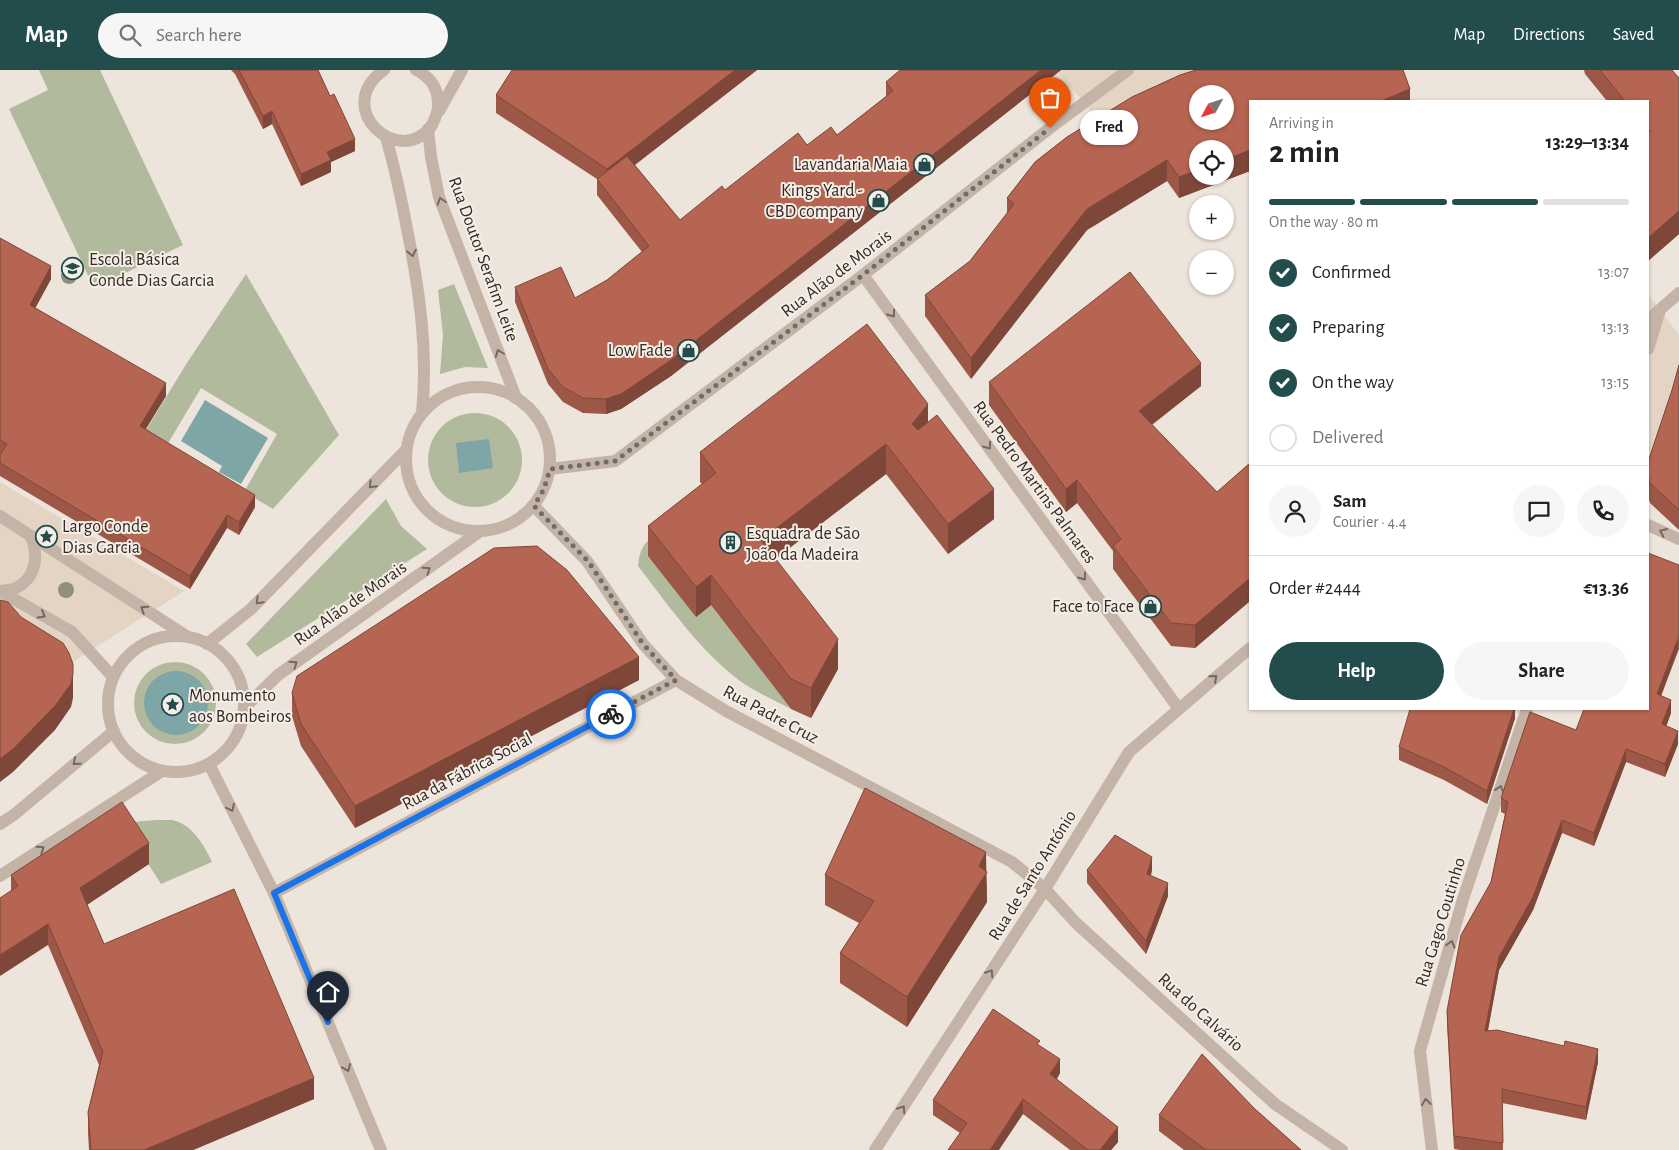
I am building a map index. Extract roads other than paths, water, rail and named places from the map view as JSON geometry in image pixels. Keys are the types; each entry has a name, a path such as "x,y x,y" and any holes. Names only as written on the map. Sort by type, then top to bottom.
{"street":[{"name":"Rua Doutor Serafim Leite","path":"416,70 426,75 436,88 439,104 432,125 431,157 438,197 516,398"},
{"path":"376,72 364,98 364,110 369,121 376,131 386,137 397,140 409,140 419,136 432,125 462,70"},
{"name":"Rua Alão de Morais","path":"550,469 615,461 618,459 863,275 1050,128 1128,70"},
{"path":"386,137 396,174 417,281 424,340 425,380 422,413"},
{"name":"Rua Pedro Martins Palmares","path":"863,275 1179,709"},
{"path":"1649,319 1679,293"},
{"path":"1649,346 1660,310"},
{"name":"Rua Alão de Morais","path":"477,387 497,390 516,398 532,411 543,428 549,448 550,469 544,489 534,506 518,520 500,529 479,532 459,529 440,521 424,508 412,491 406,471 406,450 412,430 422,413 438,399 456,390 477,387"},
{"name":"Rua Alão de Morais","path":"208,644 251,609 406,450"},
{"name":"Rua Padre Cruz","path":"534,506 588,561 643,644 676,680 726,711 1012,862 1045,889"},
{"path":"2,519 185,635"},
{"path":"1649,525 1679,539"},
{"name":"Rua Alão de Morais","path":"244,708 278,675 479,532"},
{"path":"0,591 16,588 29,578 36,560 36,548 31,537"},
{"path":"0,591 72,632 113,677"},
{"path":"170,635 185,635 208,644 223,655 235,670 242,688 244,708 238,734 220,756 209,764 187,771 162,771 142,763 125,749 114,731 108,704 113,677 124,660 139,646 170,635"},
{"name":"Rua de Santo António","path":"875,1150 1045,889 1129,752 1249,649"},
{"name":"Rua da Fábrica Social","path":"274,893 676,680"},
{"name":"Rua Gago Coutinho","path":"1432,1150 1420,1050 1463,899 1527,710"},
{"path":"0,824 15,814 114,731"},
{"path":"209,764 274,893 381,1150"},
{"path":"0,876 162,771"},
{"name":"Rua do Calvário","path":"1045,889 1076,923 1275,1104 1342,1150"}],"water":[{"path":"205,400 268,438 241,484 219,472 222,466 181,441"},
{"path":"489,439 493,468 459,473 456,443"},
{"path":"170,671 182,671 199,680 206,691 208,703 206,715 199,726 182,735 170,735 158,730 149,721 144,709 144,697 149,685 158,676"}],"place":[{"name":"Fred","path":"1050,128"},
{"name":"Lavandaria Maia","path":"924,164"},
{"name":"Kings Yard - CBD company","path":"879,200"},
{"name":"Escola Básica Conde Dias Garcia","path":"73,269"},
{"name":"Low Fade","path":"688,350"},
{"name":"Largo Conde Dias Garcia","path":"46,536"},
{"name":"Esquadra de São João da Madeira","path":"730,543"},
{"name":"Face to Face","path":"1150,606"},
{"name":"Monumento aos Bombeiros","path":"173,705"}]}
